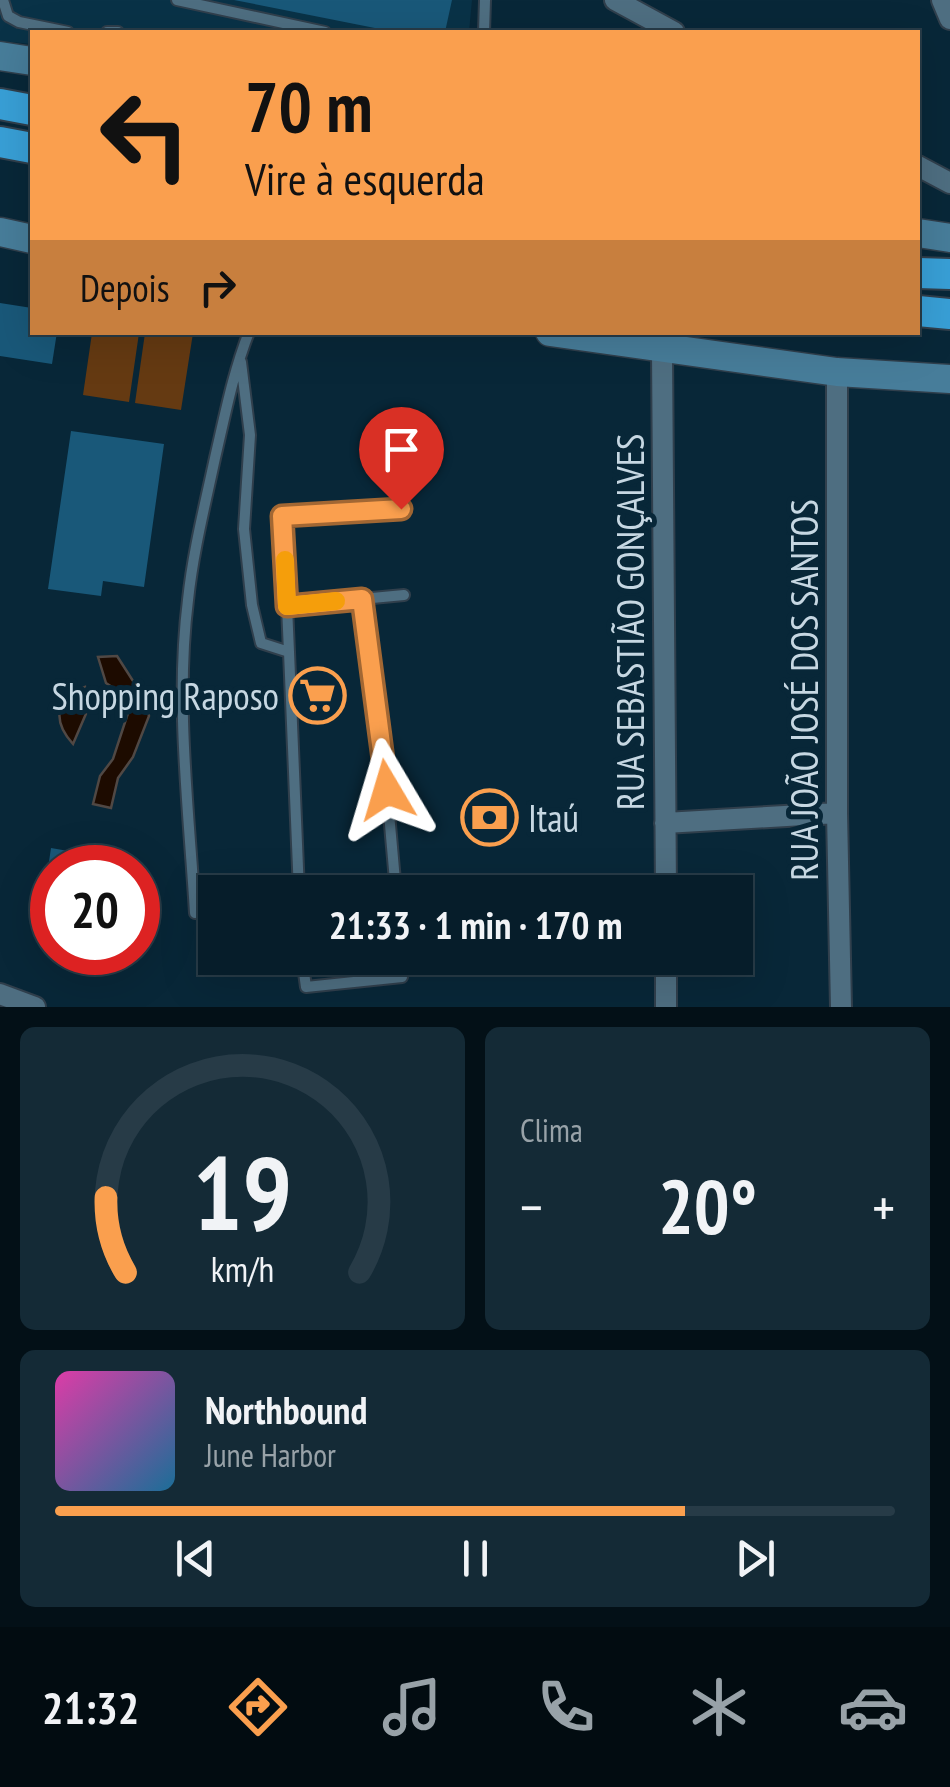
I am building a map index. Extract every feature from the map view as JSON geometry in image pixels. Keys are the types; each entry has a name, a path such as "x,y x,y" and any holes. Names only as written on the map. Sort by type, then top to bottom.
{"highway":[{"path":"0,104 30,110"},
{"path":"0,142 30,148"},
{"path":"920,273 950,274"},
{"path":"920,311 950,314"}],"street":[{"path":"616,0 670,30"},
{"path":"942,0 950,19"},
{"path":"0,56 30,62"},
{"path":"920,167 950,183"},
{"path":"920,232 950,221"},
{"path":"0,232 30,239"},
{"path":"920,233 950,238"},
{"path":"569,335 837,372 950,379"},
{"name":"RUA SEBASTIÃO GONÇALVES","path":"662,350 666,875"},
{"name":"RUA JOÃO JOSÉ DOS SANTOS","path":"837,372 841,1007"},
{"path":"665,824 837,814"},
{"path":"666,975 666,1007"},
{"path":"0,994 35,1007"}],"lane":[{"path":"3,0 8,16 19,22 58,30"},
{"path":"177,0 315,30"},
{"path":"484,30 485,0"},
{"path":"195,914 186,759 187,603 197,540 248,335"},
{"path":"240,356 250,435 244,529 252,605 262,643 289,652"},
{"path":"297,875 282,516 401,509"},
{"path":"287,606 404,595"},
{"path":"362,599 394,875"},
{"path":"304,975 306,987 402,975"}],"shaded area":[{"path":"0,0 472,0 469,30 30,30 30,44 0,41"},
{"path":"92,335 139,335 129,402 83,395"},
{"path":"145,335 193,335 181,410 135,403"},
{"path":"117,656 144,698 149,716 133,757 118,778 111,808 93,804 100,776 113,759 129,710 121,693 106,683 98,657"},
{"path":"85,687 88,709 73,744 62,727 60,711 68,697"}],"building":[{"path":"234,0 452,0 445,30 385,30"},
{"path":"0,303 30,308 30,335 57,335 52,364 0,356"},
{"path":"71,431 164,444 144,587 103,581 101,596 48,589"}],"slow traffic":[{"path":"285,560 287,606 336,601"}],"place":[{"name":"Shopping Raposo","path":"318,695"},
{"name":"Itaú","path":"489,817"}],"route":[{"path":"387,790 362,599 287,606 282,516 401,509"}]}
